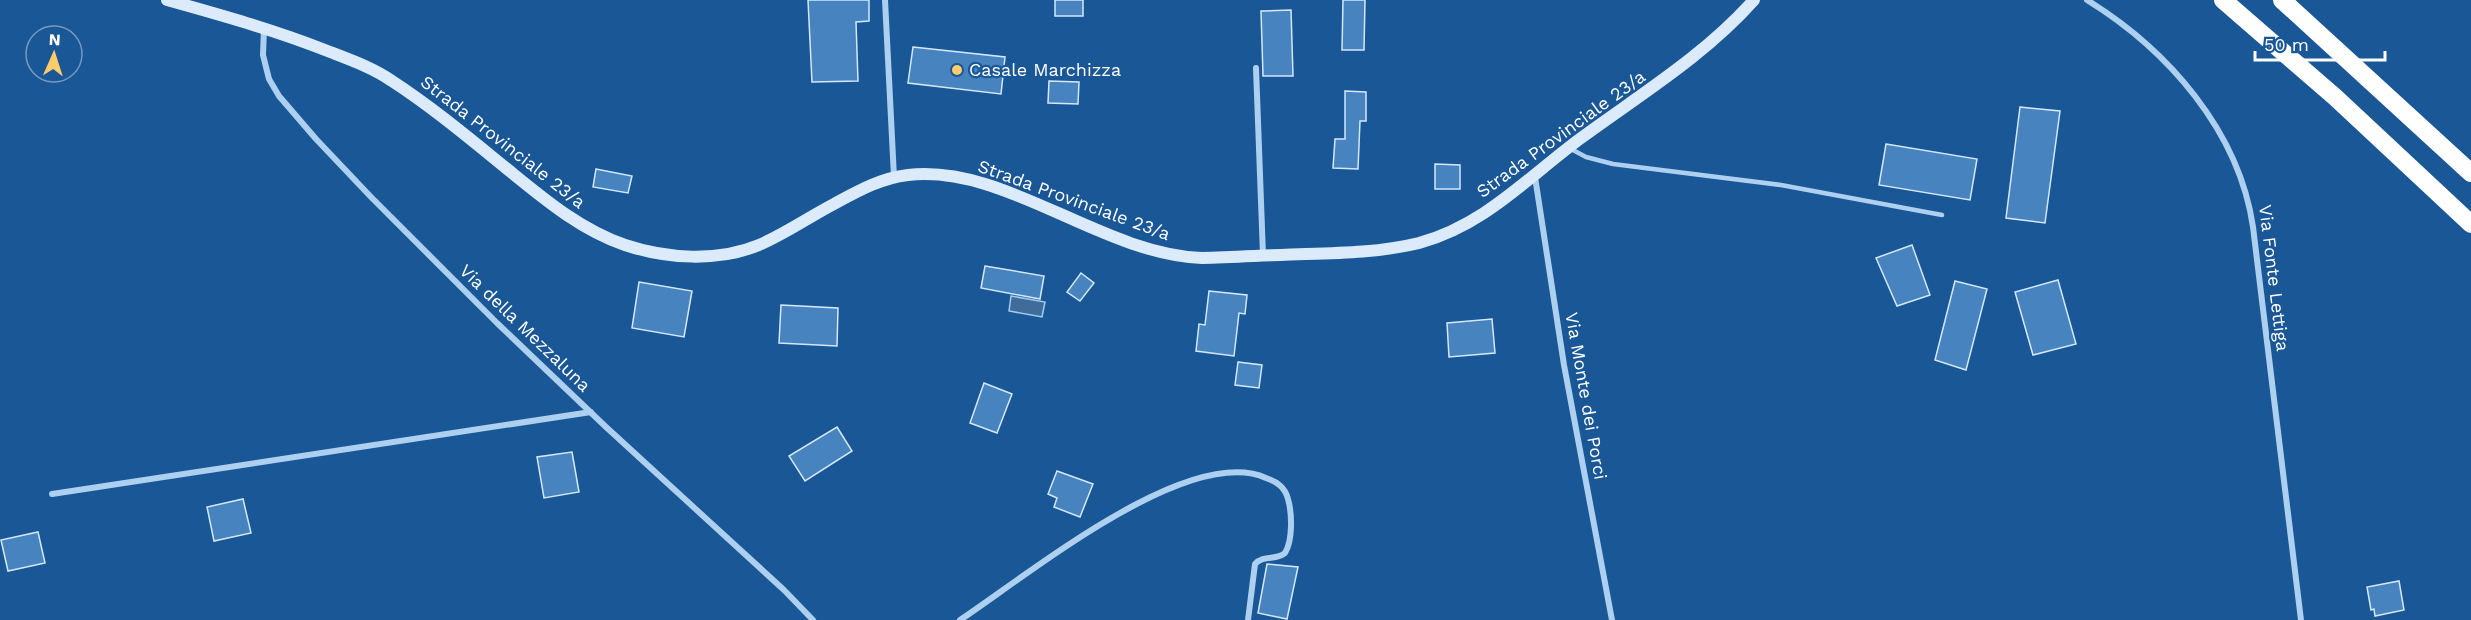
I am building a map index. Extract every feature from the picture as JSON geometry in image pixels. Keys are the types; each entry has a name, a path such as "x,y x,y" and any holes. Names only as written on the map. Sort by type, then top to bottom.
{"highway":[{"path":"2223,0 2335,97 2471,224"},
{"path":"2282,0 2471,173"}],"street":[{"name":"Strada Provinciale 23/a","path":"167,0 264,28 333,53 387,77 564,214 604,237 637,248 691,256 721,255 740,251 776,237 860,190 894,177 938,175 977,182 1122,241 1155,252 1195,258 1363,252 1421,242 1448,232 1509,197 1569,147 1680,68 1725,30 1754,0"},
{"path":"885,0 894,177"},
{"name":"Via Fonte Lettiga","path":"2087,0 2140,38 2178,76 2217,127 2244,182 2253,227 2301,620"},
{"name":"Via della Mezzaluna","path":"264,28 263,55 274,88 284,103 378,205 591,412 784,590 813,620"},
{"path":"1256,68 1263,256"},
{"name":"Via Monte dei Porci","path":"1535,177 1564,365 1611,620"},
{"path":"52,494 591,412"},
{"path":"960,620 1136,504 1171,488 1204,478 1246,473 1262,476 1282,487 1288,498 1290,518 1285,553 1276,557 1263,558 1255,564 1248,620"}],"lane":[{"path":"1569,147 1586,157 1613,165 1781,185 1942,215"}],"water":[{"path":"1011,296 1045,302 1042,317 1009,311"}],"building":[{"path":"808,0 869,0 869,21 856,22 858,81 812,82"},
{"path":"1055,0 1083,0 1083,16 1055,16"},
{"path":"1343,0 1365,0 1364,50 1342,50"},
{"path":"1291,10 1293,76 1263,76 1261,11"},
{"name":"Casale Marchizza","path":"913,47 1005,57 1001,94 908,83"},
{"path":"1049,81 1079,82 1078,104 1048,103"},
{"path":"1345,91 1366,92 1366,121 1360,121 1358,169 1333,168 1335,139 1345,139"},
{"path":"2020,107 2060,111 2045,223 2006,218"},
{"path":"1886,144 1977,159 1970,200 1879,185"},
{"path":"1435,164 1460,165 1460,189 1435,189"},
{"path":"596,169 632,176 628,193 593,187"},
{"path":"1912,245 1930,295 1897,306 1876,258"},
{"path":"985,266 1044,276 1040,299 981,288"},
{"path":"1081,273 1094,283 1080,301 1067,292"},
{"path":"2058,280 2076,344 2033,355 2015,292"},
{"path":"1955,281 1987,289 1966,370 1935,360"},
{"path":"639,282 692,291 684,337 632,328"},
{"path":"1209,291 1247,295 1245,314 1239,313 1234,356 1196,351 1199,324 1205,325"},
{"path":"781,305 838,308 837,346 779,343"},
{"path":"1492,319 1495,353 1449,357 1447,323"},
{"path":"1238,362 1262,365 1259,388 1235,385"},
{"path":"984,383 1012,394 997,433 970,423"},
{"path":"837,427 852,451 805,481 789,456"},
{"path":"572,452 579,492 544,498 537,457"},
{"path":"1057,471 1093,484 1080,517 1054,507 1057,498 1048,494"},
{"path":"243,499 251,533 214,541 207,507"},
{"path":"38,532 45,563 8,571 1,540"},
{"path":"1267,564 1298,567 1287,619 1258,613"},
{"path":"2399,581 2404,610 2375,616 2374,609 2371,610 2367,587"}],"place":[{"name":"Casale Marchizza","path":"957,70"}]}
